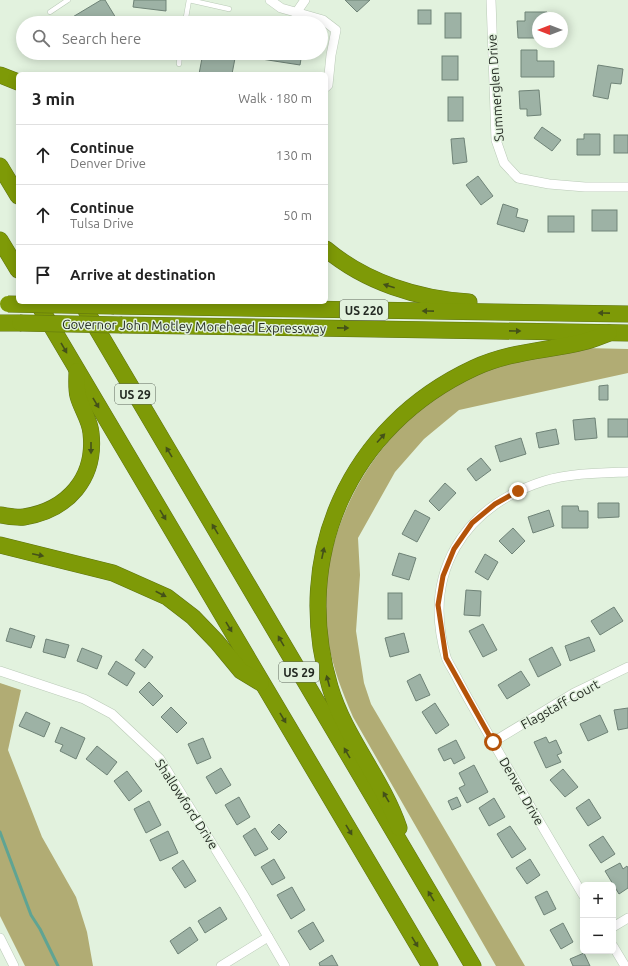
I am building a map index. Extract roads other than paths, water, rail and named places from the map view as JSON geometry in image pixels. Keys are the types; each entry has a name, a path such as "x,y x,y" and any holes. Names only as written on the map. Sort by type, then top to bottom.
{"highway":[{"path":"0,75 16,81"},
{"path":"0,166 16,193"},
{"path":"0,240 16,267"},
{"path":"328,250 362,274 383,284 405,291 440,299 515,304 580,313"},
{"name":"Governor John Motley Morehead Expressway","path":"4,304 114,306 153,304 628,314"},
{"name":"US 29","path":"38,304 430,966"},
{"name":"US 29","path":"82,304 409,860 473,966"},
{"name":"Governor John Motley Morehead Expressway","path":"0,323 628,333"},
{"path":"409,860 391,805 339,713 322,658 317,593 324,547 335,512 351,480 379,440 412,407 433,391 474,368 495,360 519,353 584,342 609,333"},
{"path":"0,515 23,518 52,509 70,496 84,480 91,458 91,432 78,395 76,370"},
{"path":"0,545 114,573 167,596 193,617 217,642 241,671 263,684"}],"street":[{"path":"270,0 280,8 308,16"},
{"path":"296,13 305,0"},
{"name":"Summerglen Drive","path":"490,0 496,140 504,163 518,178 541,183 585,188 628,187"},
{"path":"328,24 336,30 331,54 328,85"},
{"name":"Denver Drive","path":"580,890 493,742 446,658 438,605 443,576 454,549 472,523 495,504 518,491 545,481 583,474 628,472"},
{"name":"Flagstaff Court","path":"493,742 574,693 628,667"},
{"name":"Shallowford Drive","path":"0,671 84,699 112,714 160,759 285,966"},
{"path":"616,925 628,918"},
{"path":"221,966 268,937"},
{"path":"0,938 14,966"},
{"path":"616,951 625,966"}],"lane":[{"path":"50,12 68,0"},
{"path":"186,16 189,0 229,9"},
{"path":"179,60 179,64"}],"waterway":[{"path":"0,832 31,915 40,929 58,966"}]}
